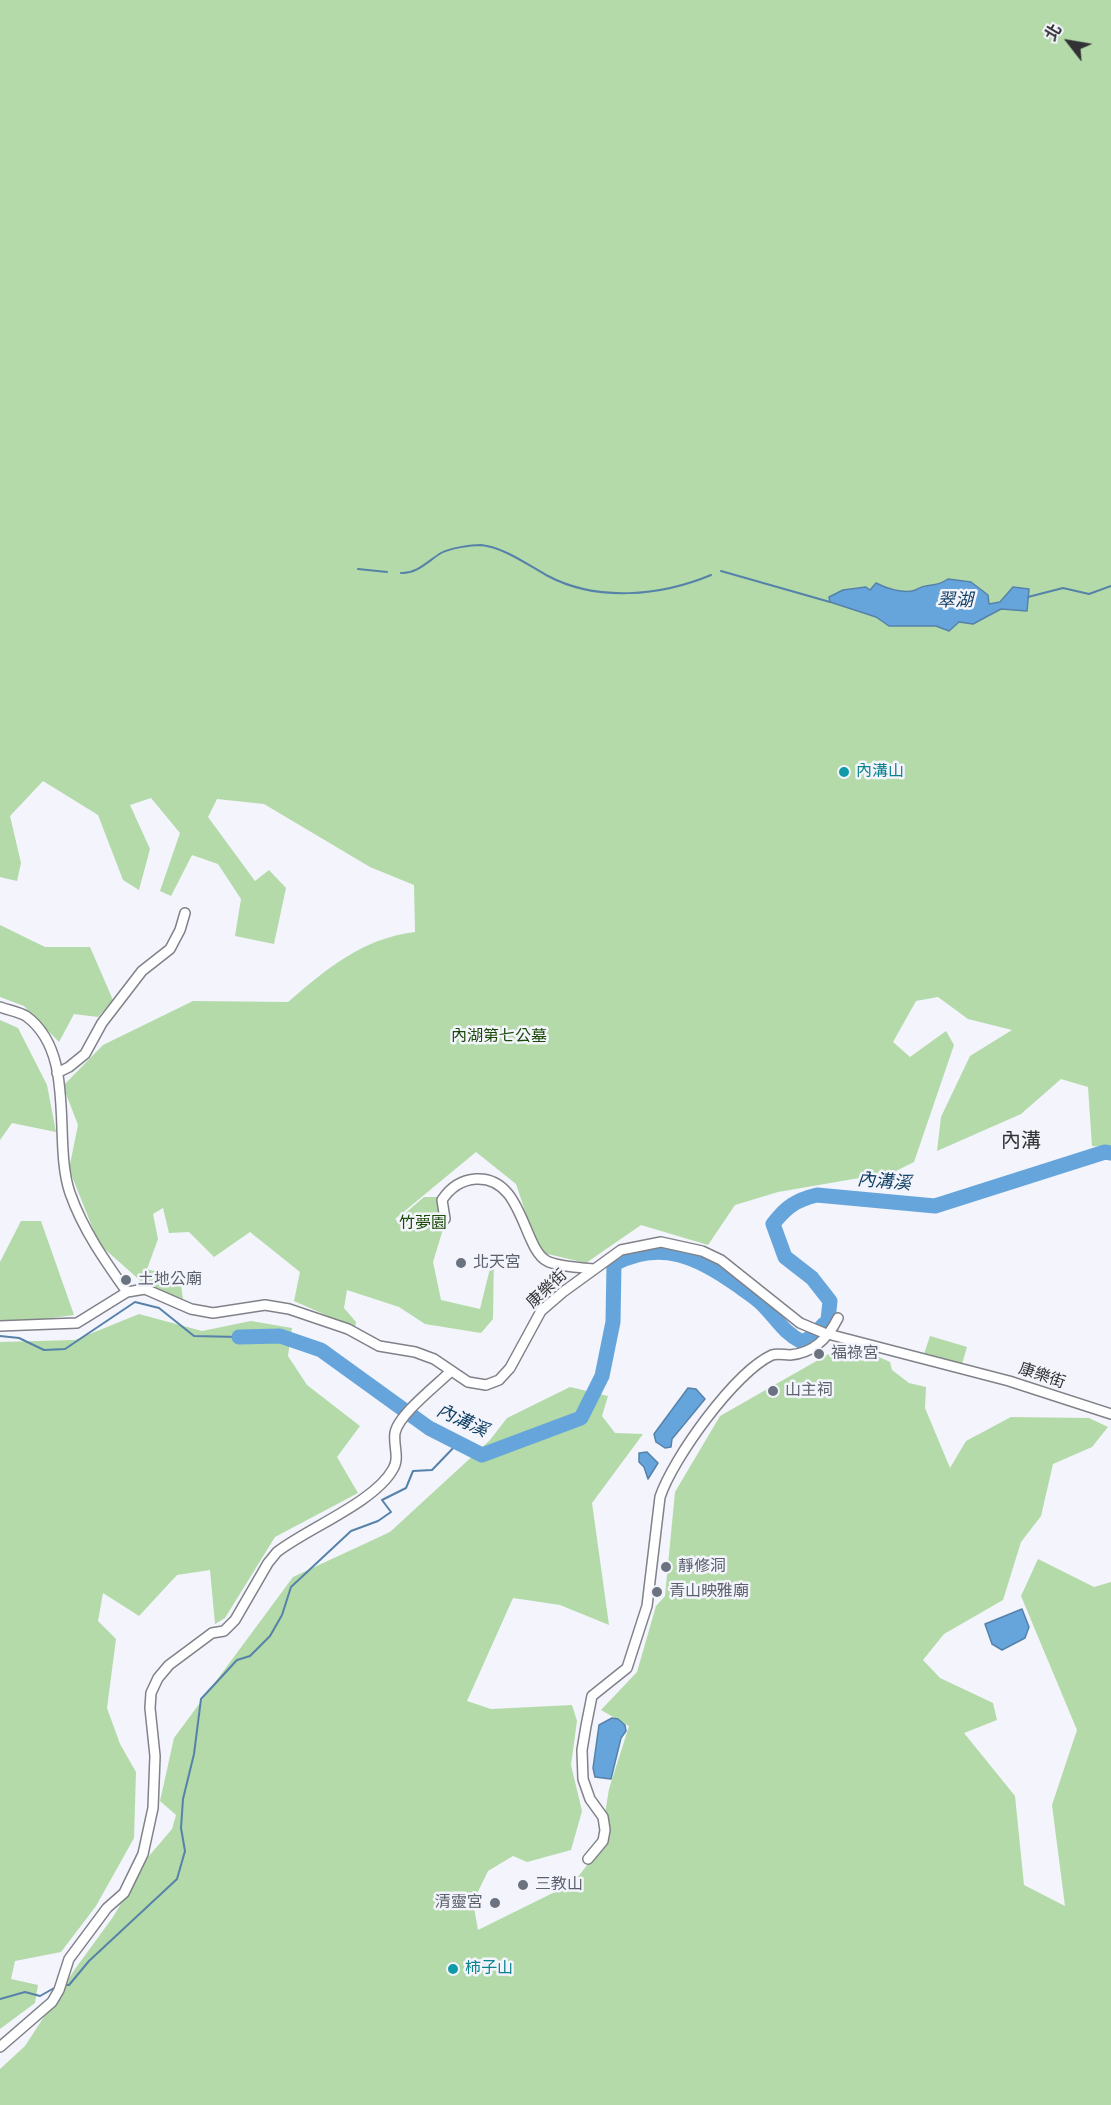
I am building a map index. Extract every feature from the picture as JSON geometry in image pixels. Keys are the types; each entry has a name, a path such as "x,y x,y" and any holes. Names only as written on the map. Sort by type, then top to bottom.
{"street":[{"path":"57,1073 85,1054 102,1023 142,971 170,949 180,930 185,913"},
{"path":"0,1007 25,1016 45,1037 57,1073 64,1126 64,1160 70,1194 96,1248 127,1292 77,1323 0,1326"},
{"path":"445,1219 442,1200 451,1187 470,1179 486,1178 496,1183 513,1202 540,1255 547,1262 592,1269"},
{"name":"康樂街","path":"127,1292 145,1289 191,1309 213,1313 265,1305 317,1317 379,1346 415,1352 434,1359 450,1372 468,1382 486,1384 499,1380 510,1368 541,1311 592,1269 621,1250 661,1242 686,1246 721,1260 800,1323 811,1328 1009,1381 1111,1414"},
{"path":"588,1858 603,1841 605,1830 603,1818 590,1799 583,1779 582,1750 587,1718 592,1696 627,1668 647,1606 660,1497 667,1478 721,1402 752,1368 774,1354 790,1355 809,1351 838,1318"},
{"path":"0,2047 41,2013 60,1988 69,1959 107,1908 124,1893 148,1840 155,1756 150,1708 151,1693 158,1678 169,1665 212,1634 224,1631 235,1620 268,1563 277,1552 379,1486 393,1469 396,1460 395,1432 402,1417 450,1372"}],"green space":[{"path":"0,0 1111,0 1111,1147 1092,1146 1088,1087 1061,1079 1021,1114 937,1151 941,1117 970,1056 1012,1030 968,1019 938,997 916,1001 893,1042 910,1057 946,1031 954,1045 914,1162 894,1172 778,1192 735,1205 708,1245 641,1225 586,1263 539,1252 516,1184 476,1152 395,1219 404,1227 402,1216 424,1197 438,1197 444,1226 433,1262 441,1300 480,1309 494,1252 493,1319 481,1333 425,1324 399,1307 347,1290 344,1308 356,1322 355,1328 294,1301 300,1272 250,1232 214,1257 189,1232 169,1233 163,1208 153,1214 158,1239 147,1269 180,1278 183,1299 144,1284 99,1244 69,1169 78,1125 63,1086 103,1045 193,1001 288,1002 332,967 362,948 378,941 415,932 414,885 370,867 264,804 217,799 208,817 255,881 269,870 286,888 274,944 235,936 241,899 218,864 192,855 171,896 160,891 180,833 151,798 130,805 150,849 139,890 123,880 98,815 43,781 10,816 21,863 17,881 0,877"},
{"path":"0,925 45,947 90,947 113,1000 98,1017 74,1014 59,1042 24,1006 0,997"},
{"path":"0,1020 18,1028 47,1085 56,1132 12,1123 0,1140"},
{"path":"21,1221 41,1221 74,1315 0,1323 0,1262"},
{"path":"139,1314 202,1331 251,1321 292,1328 288,1356 307,1385 360,1426 337,1457 358,1493 275,1537 225,1618 215,1624 210,1570 177,1575 139,1616 103,1593 98,1621 116,1639 107,1708 120,1744 136,1772 134,1838 96,1906 61,1952 15,1961 11,1979 38,1985 35,2003 0,2029 0,1342 75,1340"},
{"path":"930,1336 967,1347 962,1364 924,1354"},
{"path":"848,1343 890,1362 892,1370 909,1383 926,1387 925,1408 950,1468 966,1441 1011,1417 1089,1418 1108,1427 1092,1447 1053,1464 1041,1516 1021,1542 1003,1600 944,1634 923,1660 940,1678 993,1703 997,1720 964,1733 1015,1796 1024,1885 1065,1906 1052,1805 1077,1730 1021,1596 1038,1559 1094,1587 1111,1582 1111,2105 0,2105 0,2069 25,2046 75,1969 113,1917 149,1856 172,1829 176,1815 160,1801 174,1738 293,1577 390,1532 490,1440 507,1418 570,1387 608,1396 602,1416 615,1433 643,1434 592,1503 609,1625 560,1605 513,1598 467,1701 491,1709 572,1705 577,1721 571,1765 582,1811 571,1850 527,1862 513,1856 488,1871 473,1902 478,1930 573,1883 599,1850 609,1789 629,1726 601,1710 637,1672 656,1606 665,1596 675,1492 720,1416"}],"water":[{"name":"翠湖","path":"948,579 971,582 988,595 989,604 1000,602 1013,587 1029,589 1027,611 1001,609 973,624 959,622 949,631 936,626 889,626 876,617 830,602 829,597 843,590 866,587 870,590 876,583 894,590 908,591"},
{"path":"688,1388 696,1389 705,1399 672,1439 671,1447 665,1448 656,1442 654,1434"},
{"path":"647,1452 658,1463 648,1479 644,1467 639,1462 639,1453"},
{"path":"1022,1609 1029,1627 1025,1638 1002,1650 992,1644 985,1624"},
{"path":"612,1718 618,1719 625,1725 626,1731 621,1738 611,1779 595,1777 593,1768 599,1725"}],"waterway":[{"path":"401,573 417,569 445,551 481,545 507,553 567,584 608,593 671,588 711,575"},
{"path":"358,569 387,572"},
{"path":"721,571 830,602"},
{"path":"1028,597 1063,588 1089,594 1111,586"},
{"name":"內溝溪","path":"828,1320 830,1301 812,1278 785,1257 773,1224 792,1205 817,1195 935,1206 1105,1152 1111,1153"},
{"name":"內溝溪","path":"239,1337 280,1336 321,1350 429,1428 482,1455 581,1418 602,1376 613,1322 614,1264 631,1257 663,1252 693,1259 708,1266 756,1299 785,1329 802,1342 812,1337 824,1324"},
{"name":"內溝溪","path":"0,1336 19,1338 44,1350 65,1349 135,1302 159,1308 194,1336 239,1337"},
{"path":"65,1985 69,1985 89,1961 177,1879 185,1851 181,1828 183,1799 194,1754 201,1699 237,1660 250,1656 270,1636 282,1615 291,1587 351,1531 378,1521 391,1512 382,1500 406,1488 413,1471 432,1470 458,1443"},
{"path":"0,1999 25,1992 40,1996 56,1987"}],"place":[{"name":"內溝山","path":"844,772"},
{"name":"北天宮","path":"461,1263"},
{"name":"土地公廟","path":"126,1280"},
{"name":"福祿宮","path":"819,1354"},
{"name":"山主祠","path":"773,1391"},
{"name":"靜修洞","path":"666,1567"},
{"name":"青山映雅廟","path":"657,1592"},
{"name":"三教山","path":"523,1885"},
{"name":"清靈宮","path":"495,1903"},
{"name":"柿子山","path":"453,1969"}],"district":[{"name":"內溝","path":"1021,1141"}],"park label":[{"name":"內湖第七公墓","path":"499,1037"},
{"name":"竹夢園","path":"423,1224"}]}
